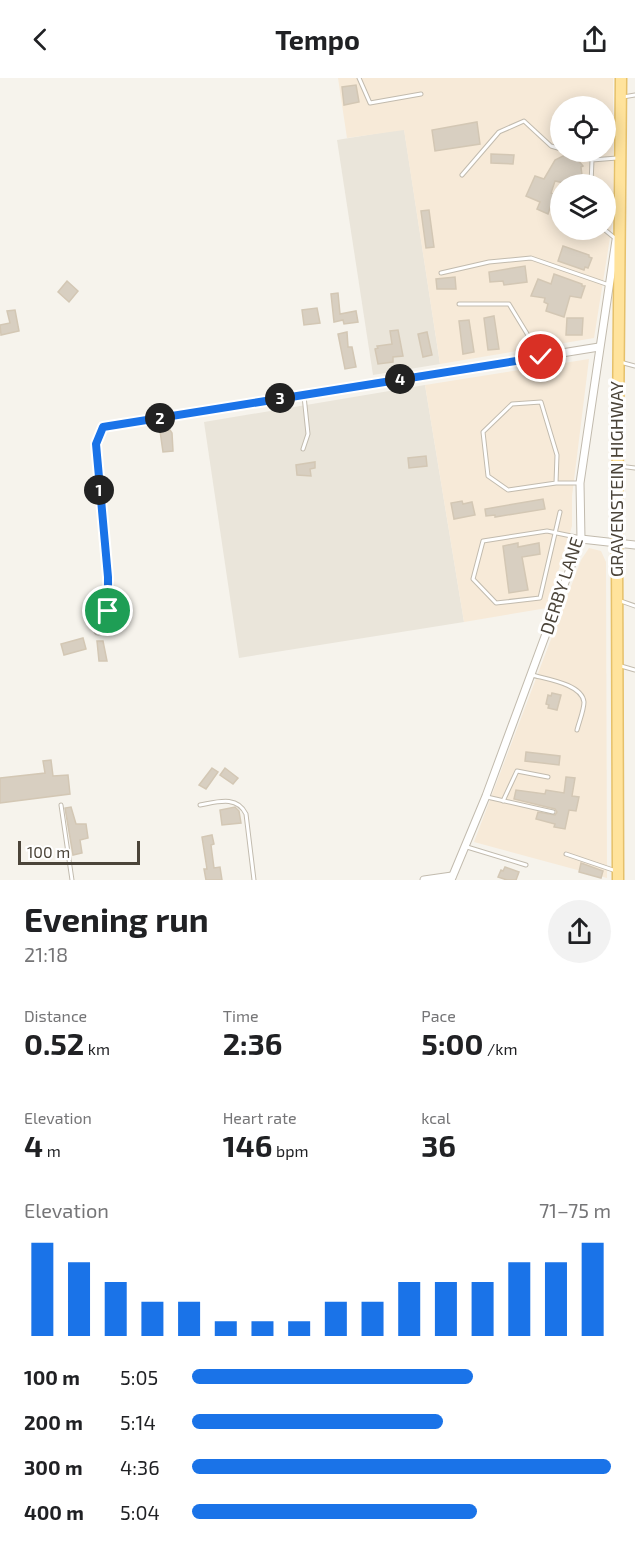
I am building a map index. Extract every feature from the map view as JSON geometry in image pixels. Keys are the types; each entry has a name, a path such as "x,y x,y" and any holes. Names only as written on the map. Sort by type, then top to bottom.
{"main road":[{"name":"GRAVENSTEIN HIGHWAY","path":"618,876 617,465 621,78"}],"street":[{"name":"DERBY LANE","path":"616,238 620,204"},
{"name":"DERBY LANE","path":"452,878 532,675 581,538 580,483 616,240"},
{"path":"98,631 108,611 108,577 96,444 103,427 599,347"},
{"path":"581,538 635,545"},
{"path":"424,880 452,878"}],"lane":[{"path":"359,78 370,103 421,94"},
{"path":"621,98 635,95"},
{"path":"462,175 499,132 524,121 550,146"},
{"path":"616,158 621,157"},
{"path":"441,273 489,262 531,258 609,285"},
{"path":"459,304 509,304 541,357"},
{"path":"618,361 635,366"},
{"path":"303,449 308,434 304,394"},
{"path":"556,483 557,455 541,402 512,404 483,432 488,476 508,490 556,483 580,483"},
{"path":"617,465 635,468"},
{"path":"560,512 555,533 540,598 496,603 473,579 483,541 547,531 555,533 581,538"},
{"path":"617,600 635,606"},
{"path":"617,664 635,670"},
{"path":"532,675 573,687 581,694 584,703 577,730"},
{"path":"503,801 517,771 548,777"},
{"path":"486,796 553,812"},
{"path":"200,805 227,801 243,808 246,814 254,880"},
{"path":"61,805 72,880"},
{"path":"465,846 526,865"},
{"path":"566,854 618,876"}],"shaded area":[{"path":"338,78 613,78 613,96 550,96 550,162 613,162 613,174 550,174 550,240 610,240 594,338 440,364 404,130 347,138"},
{"path":"404,129 440,364 373,375 337,140"},
{"path":"589,359 572,496 572,526 547,608 464,622 425,385"},
{"path":"425,385 464,622 239,658 204,422"},
{"path":"589,548 601,551 606,562 607,878 474,842 581,560"}],"building":[{"path":"356,85 359,102 344,105 342,87"},
{"path":"477,122 480,144 435,151 432,130"},
{"path":"491,154 514,155 513,164 491,163"},
{"path":"554,162 580,162 583,166 581,167 582,174 550,174 548,214 537,209 540,202 526,196 535,176 544,179"},
{"path":"429,210 434,247 426,248 421,211"},
{"path":"563,246 589,255 592,258 588,268 585,267 584,270 558,261"},
{"path":"525,266 527,282 504,285 503,281 490,282 489,272"},
{"path":"554,274 585,286 581,298 570,296 564,317 546,311 548,304 544,302 545,298 531,296 538,279 551,284"},
{"path":"455,277 456,289 437,289 436,279"},
{"path":"67,281 78,291 69,302 58,292"},
{"path":"338,293 340,314 356,311 358,322 344,324 343,320 334,322 331,294"},
{"path":"317,308 320,323 304,325 302,310"},
{"path":"15,310 19,331 1,335 0,325 10,323 7,311"},
{"path":"494,316 499,349 488,350 484,318"},
{"path":"567,318 583,318 582,335 566,335"},
{"path":"469,320 474,352 463,354 459,321"},
{"path":"398,330 403,356 393,357 393,362 378,364 375,349 378,348 377,346 392,344 390,331"},
{"path":"347,332 348,347 352,347 356,367 345,369 338,334"},
{"path":"427,332 432,355 423,357 418,334"},
{"path":"170,430 173,451 163,452 160,431"},
{"path":"426,456 427,466 409,468 408,458"},
{"path":"315,462 315,468 310,469 311,476 297,475 296,465"},
{"path":"543,499 545,509 495,517 495,515 486,516 485,509"},
{"path":"462,501 463,504 472,502 475,515 454,519 451,503"},
{"path":"518,543 518,547 539,543 540,554 522,557 528,590 509,593 503,546"},
{"path":"83,638 86,649 64,655 61,644"},
{"path":"97,641 103,641 107,661 99,661"},
{"path":"552,693 561,695 557,710 548,708 549,705 546,704 548,695 551,696"},
{"path":"526,752 560,756 559,765 525,761"},
{"path":"51,760 53,776 68,775 70,794 0,803 0,778 45,773 43,761"},
{"path":"212,768 218,772 206,789 199,785"},
{"path":"225,768 238,778 233,784 220,775"},
{"path":"566,777 575,778 572,796 579,797 576,811 569,810 565,829 536,819 538,812 555,815 557,812 555,809 514,799 516,790 545,794 546,790 564,793"},
{"path":"71,807 76,824 86,824 88,838 80,840 82,853 73,855 65,808"},
{"path":"235,807 239,811 241,823 222,825 220,810"},
{"path":"212,835 214,868 220,867 222,880 206,880 204,869 207,869 202,837"},
{"path":"581,863 603,871 601,878 579,872"},
{"path":"505,867 519,872 516,880 498,877"}],"route":[{"path":"108,611 108,577 96,444 103,427 541,357"}]}
